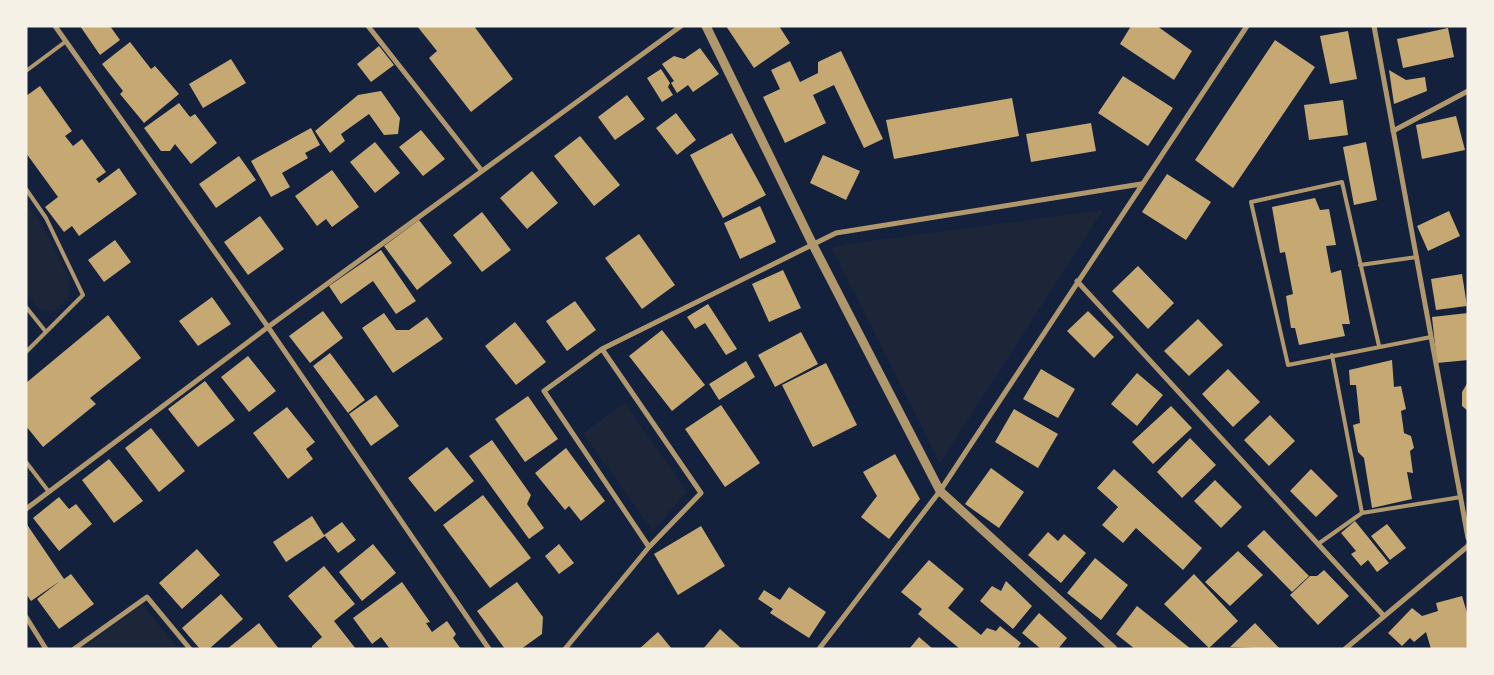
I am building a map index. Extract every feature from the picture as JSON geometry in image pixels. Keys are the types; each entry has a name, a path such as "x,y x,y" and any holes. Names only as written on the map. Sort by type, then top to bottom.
{"street":[{"path":"54,26 268,327 489,649"},
{"path":"368,26 482,171"},
{"path":"26,509 268,327 681,26"},
{"path":"706,26 813,246 940,491 1113,649"},
{"path":"819,649 940,491 1247,26"},
{"path":"1374,26 1468,538"},
{"path":"1393,131 1468,90"},
{"path":"649,547 544,391 602,349 836,233 1141,184"},
{"path":"1077,281 1384,616"},
{"path":"566,649 649,547 701,493 602,349"},
{"path":"1345,649 1468,546"},
{"path":"74,649 147,597 190,649"},
{"path":"26,616 46,649"}],"lane":[{"path":"26,71 65,42"},
{"path":"1379,346 1342,182 1251,202 1288,365 1431,337"},
{"path":"26,189 46,218 83,294 26,352"},
{"path":"1360,265 1416,256"},
{"path":"26,308 46,332"},
{"path":"1332,355 1362,514"},
{"path":"26,462 49,492"},
{"path":"1318,544 1362,514 1461,497"}],"shaded area":[{"path":"26,202 46,232 69,278 69,297 54,312 39,309 26,293"},
{"path":"1103,210 940,463 832,248 847,244"},
{"path":"625,403 687,492 653,531 583,433"},
{"path":"142,605 179,649 82,649"}],"building":[{"path":"80,26 110,26 120,40 100,55"},
{"path":"417,26 474,26 513,79 471,112 429,58 437,51"},
{"path":"726,26 779,26 790,43 754,68"},
{"path":"1131,26 1157,26 1192,51 1174,80 1120,44"},
{"path":"1448,28 1454,57 1403,68 1397,39"},
{"path":"1348,31 1357,79 1330,84 1320,36"},
{"path":"1275,40 1315,67 1233,188 1195,160"},
{"path":"130,42 151,69 155,66 179,94 144,123 120,94 123,91 102,64"},
{"path":"379,46 394,65 371,82 357,64"},
{"path":"700,48 719,74 693,92 688,85 677,93 671,83 674,81 662,64 674,56 684,59"},
{"path":"841,51 883,139 864,148 834,85 813,95 826,123 785,143 763,97 780,89 771,70 790,61 800,82 818,73 818,62"},
{"path":"231,59 246,83 203,108 189,84"},
{"path":"661,69 670,83 668,87 673,95 662,102 647,78"},
{"path":"1389,70 1406,80 1425,77 1427,91 1394,104"},
{"path":"1123,76 1173,108 1148,146 1098,113"},
{"path":"40,86 72,131 65,136 73,146 82,139 106,172 96,179 99,183 119,168 137,194 79,236 72,226 64,232 45,207 58,197 26,153 26,96"},
{"path":"381,91 400,118 398,134 384,135 369,114 341,134 345,141 330,153 315,131 358,95"},
{"path":"627,95 645,119 615,140 598,117"},
{"path":"1012,98 1019,136 894,159 886,120"},
{"path":"1343,100 1348,135 1309,140 1304,105"},
{"path":"179,103 190,117 195,114 217,143 191,164 175,144 170,151 161,151 144,128"},
{"path":"676,113 696,140 677,155 656,128"},
{"path":"1456,116 1465,150 1422,159 1416,125"},
{"path":"1091,123 1096,151 1031,162 1026,134"},
{"path":"311,128 320,145 305,153 308,158 282,173 290,187 271,197 251,161"},
{"path":"421,130 445,159 423,176 399,147"},
{"path":"732,133 766,195 723,218 690,155"},
{"path":"580,136 620,185 594,206 554,156"},
{"path":"375,142 400,173 375,193 350,162"},
{"path":"1366,142 1377,200 1354,205 1343,147"},
{"path":"823,155 860,171 846,200 810,183"},
{"path":"239,156 256,180 216,208 199,184"},
{"path":"332,170 359,207 332,227 326,219 317,226 295,196"},
{"path":"532,171 558,203 527,229 500,198"},
{"path":"1167,174 1211,202 1186,240 1142,212"},
{"path":"1315,198 1320,210 1329,209 1336,245 1326,246 1331,273 1341,270 1350,324 1342,324 1345,336 1299,345 1295,328 1291,328 1286,296 1293,294 1285,252 1280,253 1272,207"},
{"path":"760,206 776,242 740,259 724,223"},
{"path":"1449,211 1460,236 1428,251 1417,226"},
{"path":"482,212 511,250 482,272 453,235"},
{"path":"260,216 284,249 248,275 224,242"},
{"path":"419,220 452,263 417,290 384,246"},
{"path":"639,234 675,285 642,309 605,258"},
{"path":"115,240 131,262 104,282 88,260"},
{"path":"381,250 416,301 396,314 373,281 341,304 329,286"},
{"path":"1138,266 1174,303 1148,329 1112,291"},
{"path":"783,270 801,308 769,322 752,284"},
{"path":"1462,274 1467,306 1436,310 1431,279"},
{"path":"212,297 231,324 198,346 179,321"},
{"path":"575,301 596,330 567,351 546,321"},
{"path":"708,304 737,349 726,355 705,323 695,329 687,317"},
{"path":"323,311 343,338 310,363 289,336"},
{"path":"1088,311 1114,337 1094,358 1067,331"},
{"path":"384,313 396,330 409,330 427,317 443,339 393,373 362,328"},
{"path":"1468,313 1468,360 1437,363 1432,317"},
{"path":"108,315 141,358 90,398 96,404 43,447 26,426 26,383"},
{"path":"1198,319 1223,345 1189,376 1164,351"},
{"path":"515,322 546,362 516,385 485,346"},
{"path":"662,330 705,385 672,411 629,356"},
{"path":"801,332 818,364 775,387 758,355"},
{"path":"330,353 365,400 348,413 313,366"},
{"path":"248,356 276,391 249,412 221,377"},
{"path":"1392,360 1394,387 1401,386 1406,409 1401,411 1404,433 1411,436 1414,448 1410,451 1413,473 1407,472 1412,499 1372,508 1364,458 1358,452 1353,425 1360,423 1356,385 1350,385 1349,370"},
{"path":"746,361 755,377 719,400 709,384"},
{"path":"826,363 857,425 813,447 782,385"},
{"path":"1041,369 1075,389 1058,418 1023,399"},
{"path":"1228,369 1260,402 1233,427 1202,394"},
{"path":"1137,373 1163,395 1137,426 1111,404"},
{"path":"205,381 235,420 198,447 168,409"},
{"path":"1468,382 1468,411 1462,406 1462,392"},
{"path":"376,395 399,426 371,446 349,414"},
{"path":"528,396 558,439 525,462 495,419"},
{"path":"721,405 760,463 725,487 685,429"},
{"path":"1171,406 1192,428 1153,464 1132,442"},
{"path":"287,407 315,442 306,449 313,459 288,479 253,433"},
{"path":"1014,409 1058,434 1038,468 995,442"},
{"path":"1270,415 1295,441 1269,466 1244,440"},
{"path":"151,428 185,471 159,492 125,448"},
{"path":"1190,438 1216,465 1182,498 1157,472"},
{"path":"492,440 531,495 527,504 544,528 529,539 469,456"},
{"path":"447,447 474,481 435,512 408,478"},
{"path":"566,448 605,501 581,521 569,506 565,510 535,473"},
{"path":"895,454 920,499 889,539 861,517 877,496 863,472"},
{"path":"109,459 143,501 114,523 82,480"},
{"path":"991,468 1024,492 999,528 965,504"},
{"path":"1114,469 1202,548 1183,570 1136,528 1123,543 1102,525 1118,507 1097,488"},
{"path":"1311,469 1338,496 1316,517 1290,491"},
{"path":"1215,480 1242,507 1221,528 1194,501"},
{"path":"483,495 531,558 490,588 443,525"},
{"path":"59,497 69,509 76,504 92,524 59,551 33,518"},
{"path":"312,516 324,535 342,522 356,540 338,553 325,536 286,562 273,542"},
{"path":"1355,521 1389,563 1377,572 1368,560 1361,566 1351,554 1356,551 1341,533"},
{"path":"26,523 64,579 71,574 94,604 59,629 37,599 60,581 31,601 26,594"},
{"path":"1387,524 1406,548 1390,560 1371,536"},
{"path":"701,526 725,566 678,595 654,554"},
{"path":"1264,530 1309,576 1292,592 1247,546"},
{"path":"1048,532 1058,541 1064,534 1086,553 1061,583 1028,555"},
{"path":"373,544 396,573 362,601 339,572"},
{"path":"559,544 574,563 559,574 545,556"},
{"path":"197,549 220,575 182,609 159,583"},
{"path":"1238,551 1263,575 1230,606 1205,582"},
{"path":"1095,558 1128,585 1101,620 1067,593"},
{"path":"929,560 964,589 948,608 981,635 987,628 996,631 1000,626 1021,643 1017,649 960,649 918,614 922,609 901,592"},
{"path":"324,566 355,604 334,621 356,649 312,649 312,646 322,637 288,596"},
{"path":"1324,570 1349,596 1318,625 1290,595 1310,576 1317,576"},
{"path":"1194,574 1238,621 1209,648 1164,604"},
{"path":"1006,581 1032,606 1013,629 980,601 992,586 1001,591"},
{"path":"402,582 430,622 426,623 432,632 447,621 456,634 453,638 461,649 390,649 381,637 372,644 353,618"},
{"path":"517,582 543,617 542,634 521,649 505,649 477,611"},
{"path":"789,587 826,612 809,638 770,613 773,609 758,599 764,590 780,600"},
{"path":"221,594 243,619 209,649 200,649 182,628"},
{"path":"1462,596 1468,616 1468,648 1431,649 1426,632 1414,642 1410,638 1402,646 1388,633 1412,608 1422,616 1438,611 1436,603"},
{"path":"1137,606 1191,649 1135,649 1116,634"},
{"path":"1039,613 1067,638 1058,649 1041,649 1022,633"},
{"path":"259,623 279,649 227,649"},
{"path":"1255,623 1280,649 1230,647"},
{"path":"720,629 742,649 703,649"},
{"path":"658,632 672,649 639,649"},
{"path":"919,637 933,649 909,649"}]}
